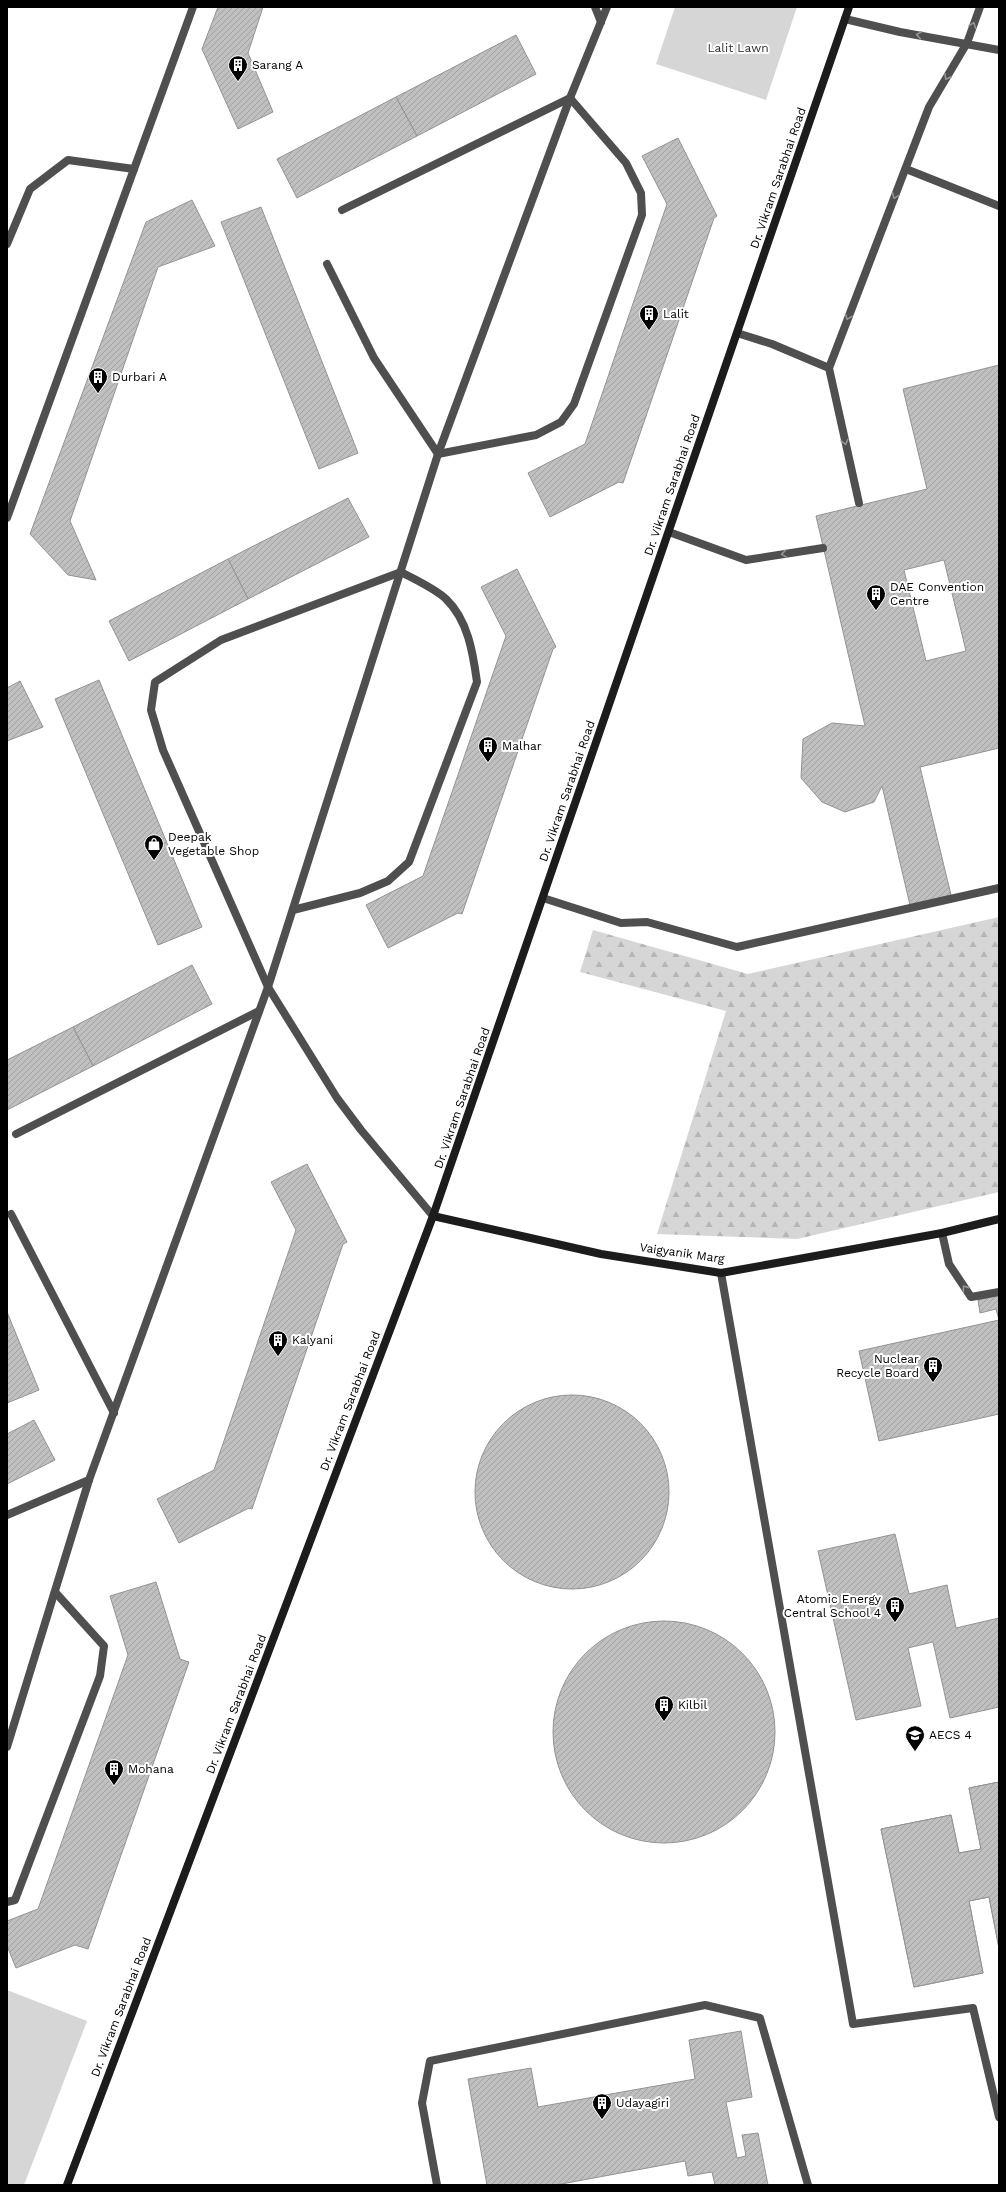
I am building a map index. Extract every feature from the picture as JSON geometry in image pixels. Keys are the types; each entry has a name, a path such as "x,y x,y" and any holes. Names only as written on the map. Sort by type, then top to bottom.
{"street":[{"path":"7,518 193,7"},
{"path":"595,7 601,22"},
{"path":"7,1747 89,1480 268,987 438,454 570,98 607,7"},
{"name":"Dr. Vikram Sarabhai Road","path":"66,2185 433,1216 850,7"},
{"path":"859,502 829,368 930,106 966,43 980,7"},
{"path":"846,19 900,32 999,50"},
{"path":"342,210 570,98"},
{"path":"438,454 536,435 561,422 574,404 642,215 642,193 626,163 570,98"},
{"path":"7,244 30,189 68,160 134,168"},
{"path":"906,169 999,206"},
{"path":"327,264 374,358 438,454"},
{"path":"737,333 772,344 829,368"},
{"path":"669,532 746,560 822,548"},
{"path":"293,910 360,893 388,881 409,862 477,682 472,652 460,616 445,598 401,572"},
{"path":"401,572 221,640 155,682 151,710 163,750 268,987 337,1098 361,1130 433,1216"},
{"path":"543,898 621,923 647,922 737,947 999,888"},
{"path":"16,1134 259,1011"},
{"path":"11,1214 114,1413"},
{"name":"Vaigyanik Marg","path":"433,1216 601,1254 721,1273 942,1233 999,1219"},
{"path":"942,1233 949,1264 971,1297 999,1292"},
{"path":"721,1273 853,2024 973,2008 999,2117"},
{"path":"7,1515 89,1480"},
{"path":"7,1902 15,1900 100,1676 104,1646 55,1592"},
{"path":"437,2185 422,2103 430,2061 705,2004 760,2018 808,2185"}],"green space":[{"name":"Lalit Lawn","path":"675,7 797,7 766,100 656,64"},
{"path":"999,917 999,1192 797,1239 657,1234 726,1011 580,972 593,930 748,974"},
{"path":"7,1990 87,2021 24,2185 7,2185"}],"building":[{"name":"Sarang A","path":"218,7 263,7 248,53 273,112 238,129 202,49"},
{"path":"516,35 536,74 417,136 396,97"},
{"path":"396,97 417,136 297,198 277,159"},
{"name":"Lalit","path":"678,138 717,216 714,218 623,483 619,482 550,517 528,473 585,444 667,204 642,156"},
{"name":"Durbari A","path":"192,200 215,246 158,267 70,521 96,580 68,575 30,534 146,222"},
{"path":"261,207 358,453 319,469 221,222"},
{"name":"DAE Convention Centre","path":"999,365 999,748 920,767 951,895 910,905 882,786 874,802 845,812 822,802 801,778 803,739 832,723 865,726 816,516 927,489 903,389","holes":["944,560 966,651 926,661 904,570"]},
{"path":"348,498 369,537 248,599 228,559"},
{"path":"228,559 248,599 129,661 109,621"},
{"name":"Malhar","path":"517,569 556,647 553,649 462,914 458,913 388,948 366,905 423,876 506,636 481,587"},
{"path":"99,680 202,927 158,945 55,699"},
{"path":"20,681 43,727 7,741 7,688"},
{"path":"192,965 212,1004 93,1066 73,1027"},
{"path":"73,1027 93,1066 7,1110 7,1060"},
{"name":"Kalyani","path":"307,1164 347,1242 343,1244 252,1509 249,1508 179,1543 157,1499 214,1470 296,1230 271,1182"},
{"path":"999,1295 999,1320 996,1309 980,1313 978,1300"},
{"path":"7,1312 39,1390 7,1403"},
{"name":"Nuclear Recycle Board","path":"999,1320 999,1414 879,1441 859,1351"},
{"path":"572,1395 591,1397 618,1407 633,1417 647,1431 661,1455 667,1473 669,1492 667,1511 657,1538 647,1553 633,1567 609,1581 591,1587 572,1589 553,1587 526,1577 511,1567 497,1553 483,1529 477,1511 475,1492 477,1473 487,1446 497,1431 511,1417 535,1403 553,1397"},
{"path":"34,1420 55,1460 7,1484 7,1434"},
{"name":"Atomic Energy Central School 4","path":"895,1534 909,1594 947,1585 956,1628 999,1618 999,1707 950,1718 933,1642 908,1648 921,1706 856,1720 818,1551"},
{"name":"Mohana","path":"156,1582 180,1659 189,1662 88,1949 75,1945 16,1968 7,1946 7,1921 38,1909 128,1655 110,1596"},
{"name":"Kilbil","path":"653,1621 675,1621 707,1629 735,1646 743,1653 756,1670 767,1689 773,1710 775,1732 773,1754 767,1775 750,1803 743,1811 726,1824 707,1835 675,1843 653,1843 621,1835 593,1818 578,1803 561,1775 553,1743 553,1721 561,1689 578,1661 593,1646 621,1629"},
{"path":"999,1782 999,1837 997,1837 999,1845 999,1948 989,1897 969,1901 983,1973 914,1987 881,1829 951,1815 959,1853 981,1849 969,1788"},
{"path":"999,1782 999,1948 989,1897 969,1901 983,1973 914,1987 881,1829 951,1815 959,1853 981,1849 969,1788"},
{"name":"Udayagiri","path":"741,2031 752,2097 726,2102 737,2158 746,2156 742,2135 758,2133 768,2185 715,2185 712,2172 688,2176 685,2161 556,2185 487,2185 468,2079 531,2068 538,2107 695,2079 689,2040"}],"place":[{"name":"Sarang A","path":"238,82"},
{"name":"Lalit","path":"649,331"},
{"name":"Durbari A","path":"98,394"},
{"name":"DAE Convention Centre","path":"876,611"},
{"name":"Malhar","path":"488,763"},
{"name":"Deepak Vegetable Shop","path":"154,861"},
{"name":"Kalyani","path":"278,1357"},
{"name":"Nuclear Recycle Board","path":"933,1383"},
{"name":"Atomic Energy Central School 4","path":"895,1623"},
{"name":"Kilbil","path":"664,1722"},
{"name":"AECS 4","path":"915,1752"},
{"name":"Mohana","path":"114,1786"},
{"name":"Udayagiri","path":"602,2120"}]}
